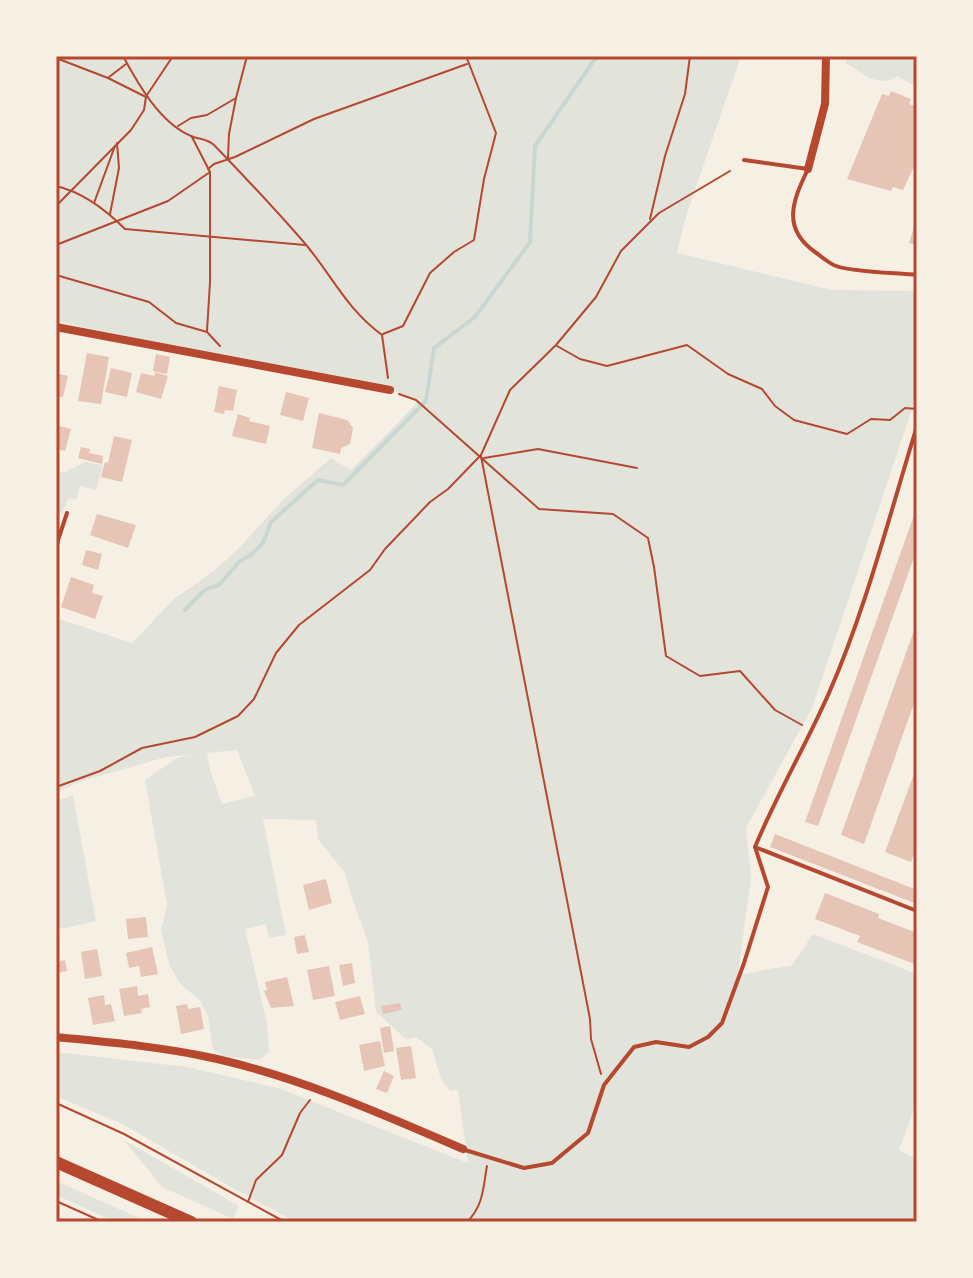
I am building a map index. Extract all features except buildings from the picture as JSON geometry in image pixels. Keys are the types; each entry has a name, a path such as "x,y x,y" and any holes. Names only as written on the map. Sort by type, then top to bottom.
{"main road":[{"path":"56,1162 170,1217 191,1222"}],"street":[{"path":"808,169 825,104 826,56"},
{"path":"56,327 390,390"},
{"path":"56,1037 204,1056 278,1076 463,1149"}],"lane":[{"path":"744,160 808,169 796,194 792,219 794,231 807,246 836,267 917,275"},
{"path":"463,1149 524,1168 552,1163 588,1133 604,1085 634,1047 656,1042 689,1047 708,1037 722,1023 768,887 755,847 771,807 830,692 863,600 917,426"},
{"path":"56,550 67,513"},
{"path":"755,847 917,911"}],"path":[{"path":"123,56 146,97 177,127 192,137 206,139 228,160 306,245 339,294 365,323 382,335 390,390 416,400 539,509 613,514 648,538 666,656 700,676 740,671 775,710 810,730"},
{"path":"56,206 138,120 146,97 173,56"},
{"path":"228,160 229,134 247,56"},
{"path":"382,335 403,326 430,273 454,252 474,240 484,179 496,133 466,56"},
{"path":"650,221 665,156 685,94 690,56"},
{"path":"56,58 146,97"},
{"path":"108,78 127,63"},
{"path":"56,245 168,201 214,164 314,119 468,63"},
{"path":"177,127 191,118 207,115 236,98"},
{"path":"192,137 209,170 210,311 207,332"},
{"path":"94,205 117,142"},
{"path":"110,214 119,168 117,142"},
{"path":"56,787 100,771 142,748 195,737 238,716 254,699 266,670 299,625 370,570 385,549 430,502 483,457 510,390 556,345 596,297 621,251 650,221 730,171"},
{"path":"56,186 72,190 110,214 125,229 306,245"},
{"path":"56,275 149,302 176,323 207,332 216,343 226,348"},
{"path":"556,345 580,359 607,366 687,345 728,374 762,389 775,406 794,420 847,434 871,419 890,420 905,408 917,409"},
{"path":"483,457 538,449 637,468"},
{"path":"483,457 590,1019 591,1039 604,1085"},
{"path":"248,1203 256,1180 282,1155 300,1113 317,1091"},
{"path":"56,1103 124,1134 285,1222"},
{"path":"467,1222 484,1196 486,1167 492,1158"},
{"path":"56,1202 103,1222"}],"shaded area":[{"path":"56,56 741,56 686,216 677,253 832,290 917,291 917,394 812,708 746,828 751,877 738,975 792,965 813,934 917,974 917,1101 899,1150 917,1160 917,1222 297,1222 124,1125 56,1096 56,1052 187,1067 278,1088 468,1163 458,1090 450,1091 441,1079 432,1049 416,1037 406,1039 376,1012 368,942 345,873 318,839 316,820 263,819 286,935 269,938 266,924 245,929 267,1023 269,1052 260,1060 223,1056 213,1049 208,1017 200,1000 181,985 169,964 161,930 167,905 145,780 177,758 190,755 166,757 79,782 56,793 56,618 132,643 174,599 214,571 283,500 331,458 351,470 415,405 417,399 340,376 56,321","holes":["237,750 255,796 222,804 207,753"]},
{"path":"847,56 917,56 917,87 897,76 884,81 871,78 846,63"},
{"path":"85,462 103,465 96,490 80,486 76,500 69,498 62,513 56,511 56,473"},
{"path":"73,795 96,921 60,929 56,914 56,801"},
{"path":"124,1140 239,1206 233,1219 162,1187"},
{"path":"56,1181 148,1222 115,1222 56,1195"}],"waterway":[{"path":"185,610 206,589 219,585 239,562 252,554 263,543 271,522 318,480 343,485 426,401 434,348 475,317 530,242 535,146 597,56"}]}
